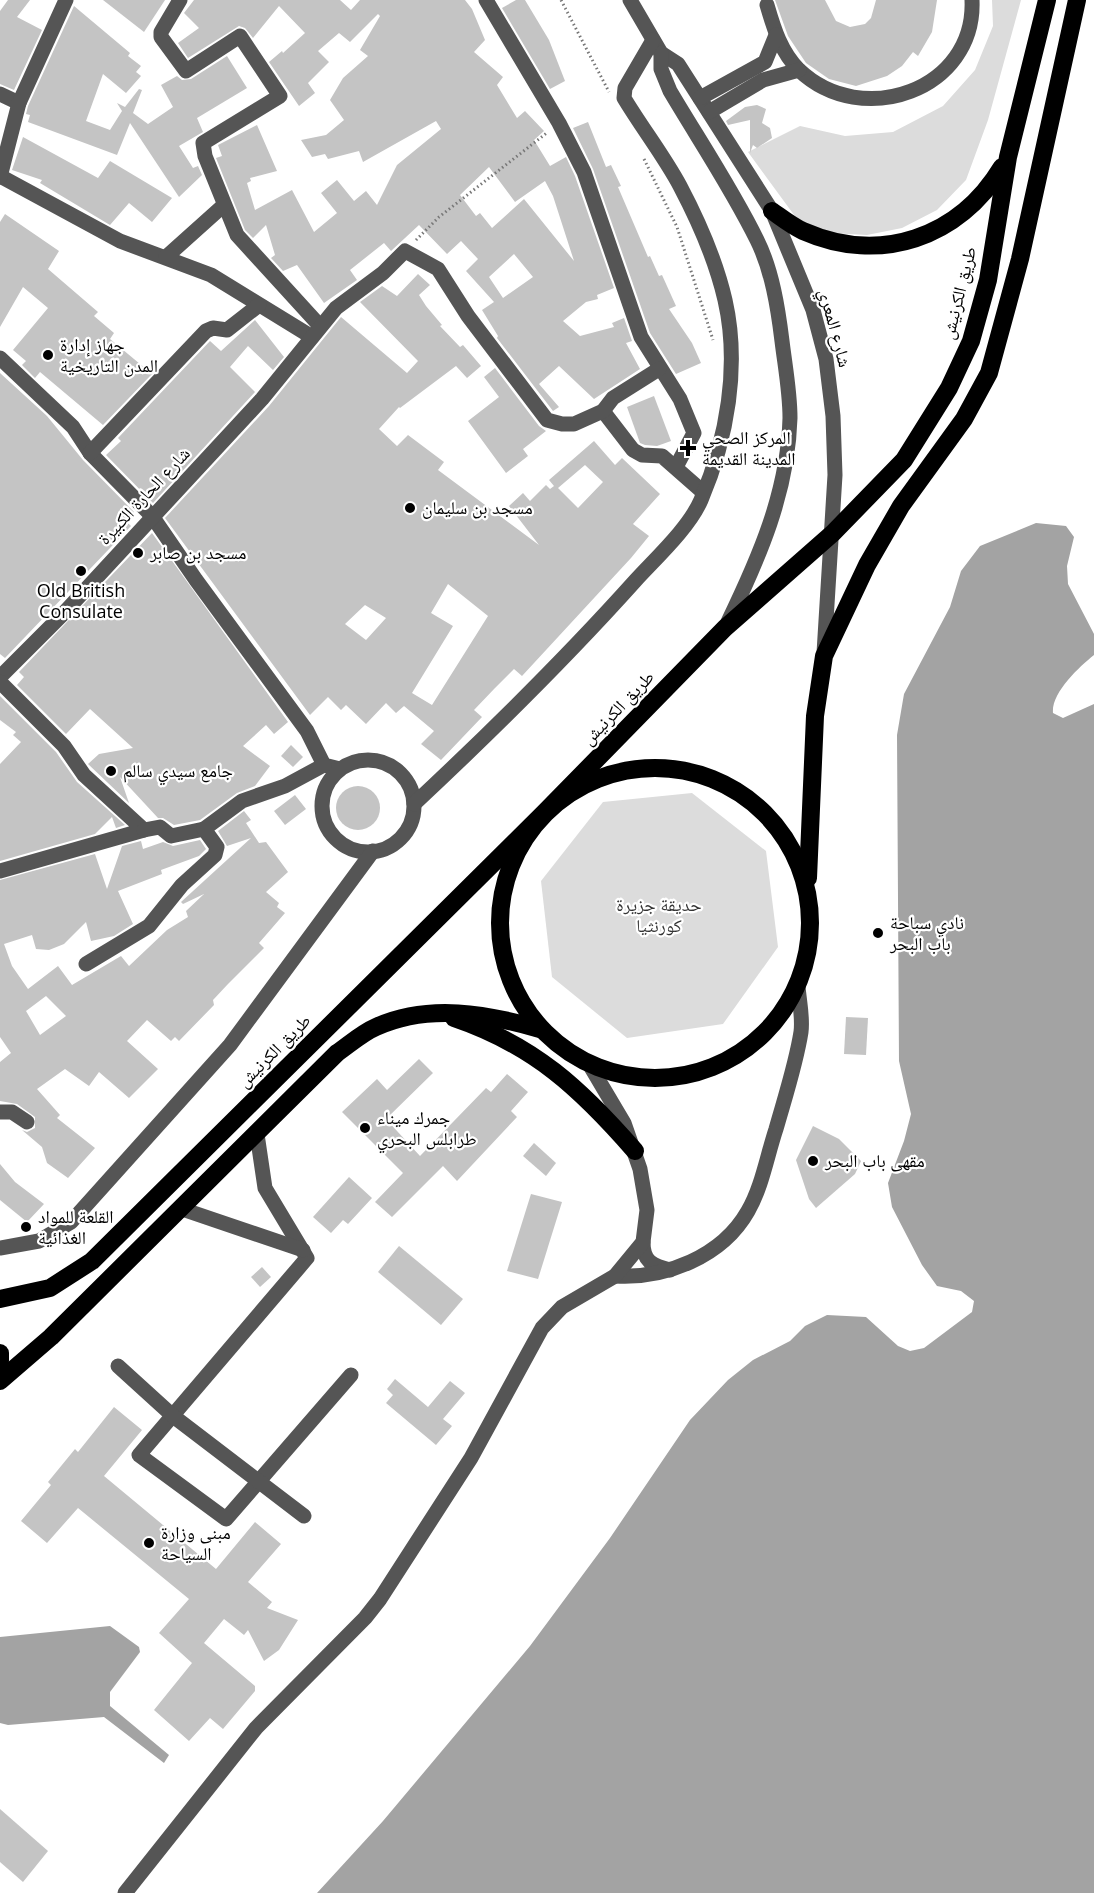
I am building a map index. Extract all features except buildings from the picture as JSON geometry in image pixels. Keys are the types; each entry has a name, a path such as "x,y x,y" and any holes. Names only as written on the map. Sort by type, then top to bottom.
{"highway":[{"name":"طريق الكرنيش","path":"0,1299 50,1288 92,1261 544,813 725,628 833,533 904,460 950,388 967,350 988,280 1008,157 1047,0"},
{"path":"0,1381 51,1338 337,1053 374,1028 391,1021 441,1013 475,1013 540,1029 589,1064 615,1073 642,1078 669,1078 705,1070 746,1049 767,1031 784,1010 798,986 809,944 811,922 808,889 815,716 824,656 867,565 896,516 964,419 989,373 1020,259 1077,0"},
{"path":"772,211 801,231 834,243 868,247 903,243 936,231 965,212 990,187 1008,157"},
{"path":"540,1029 513,987 503,959 499,920 504,881 520,844 544,813 570,792 600,777 632,769 666,768 699,773 729,786 757,805 780,829 797,857 808,889"},
{"path":"441,1013 467,1022 523,1048 562,1074 600,1111 634,1151"},
{"path":"0,1353 0,1361"}],"street":[{"path":"66,0 19,103 0,176 120,241 166,256 211,275 259,305 316,332"},
{"path":"180,0 161,32 161,37 186,71 240,36 280,96 203,143 205,156 237,235 316,332"},
{"path":"486,0 559,123 584,172 641,338 680,399 694,433"},
{"name":"شارع المعري","path":"630,0 657,46 678,64 772,211 813,310 826,359 833,416 833,533 827,589 824,656"},
{"path":"767,5 776,35 799,70 817,83 841,95 871,100 896,96 929,84 957,56 973,20 972,0"},
{"path":"700,98 765,62 776,35"},
{"path":"414,804 529,695 604,616 682,527 701,500 722,435 732,359 725,299 706,244 680,185 624,98 625,88 657,46"},
{"name":"شارع المعري","path":"657,46 661,69 670,91 758,240 769,270 788,386 790,416 787,449 776,508 757,563 725,628"},
{"path":"709,112 763,80 799,70"},
{"path":"0,94 19,103"},
{"path":"166,256 224,205"},
{"path":"405,251 438,270 468,316 547,420 574,424 603,411 612,398 659,369"},
{"name":"شارع الحارة الكبيرة","path":"0,680 262,399 336,308 383,273 405,251"},
{"path":"90,453 206,331 213,328 227,330 259,305"},
{"path":"0,358 74,427 90,453 152,516 307,731 324,765"},
{"path":"603,411 633,450 642,454 662,456 702,492"},
{"path":"694,433 722,435"},
{"path":"676,467 694,433"},
{"path":"0,680 64,746 84,775 144,830"},
{"path":"367,760 382,762 395,768 405,779 414,804 411,821 402,837 394,844 373,851 362,851 341,843 325,823 322,808 324,794 330,780 340,769 353,762 367,760"},
{"path":"0,871 144,830 160,827 171,836 204,829 242,801 285,786 324,765 340,769"},
{"path":"86,964 149,926 182,885 215,855 217,847 204,829"},
{"path":"0,1248 39,1241 71,1222 230,1045 373,851"},
{"path":"615,1276 643,1276 671,1270 715,1246 741,1222 751,1205 784,1101 801,1029 798,986"},
{"path":"589,1064 614,1103 634,1151 647,1210 644,1253 651,1265 671,1270"},
{"path":"0,1112 12,1112 27,1122"},
{"path":"256,1134 265,1188 307,1254 306,1262 139,1455 226,1519 351,1375"},
{"path":"182,1209 303,1251"},
{"path":"125,1893 256,1728 365,1618 380,1599 471,1458 542,1328 562,1307 615,1276 643,1242"},
{"path":"118,1366 173,1416 304,1516"}],"path":[{"path":"561,0 614,101"},
{"path":"405,251 439,217 559,123"},
{"path":"640,153 677,227 709,319 714,345"}],"green space":[{"path":"992,0 1021,0 988,120 966,180 937,210 902,228 867,235 830,233 797,219 748,152 800,126 845,136 893,132 943,106 975,70 993,26"},
{"name":"حديقة جزيرة كورنثيا","path":"692,793 766,851 778,947 723,1024 627,1038 552,977 541,881 603,802"}],"shaded area":[{"path":"1036,523 1066,526 1074,537 1067,566 1068,584 1094,634 1094,655 1074,673 1061,689 1056,697 1053,713 1063,718 1094,704 1094,1893 317,1893 383,1821 530,1646 610,1538 690,1420 728,1380 753,1360 790,1341 805,1326 827,1315 866,1317 898,1346 910,1351 924,1348 972,1312 974,1301 961,1291 937,1286 922,1265 892,1207 888,1183 904,1141 911,1114 899,1061 897,735 904,694 950,607 961,571 980,546"},
{"path":"110,1626 139,1647 140,1652 110,1692 110,1706 169,1755 164,1763 104,1717 8,1725 0,1723 0,1637"}],"place":[{"name":"جهاز إدارة المدن التاريخية","path":"48,355"},
{"name":"المركز الصحي المدينة القديمة","path":"688,448"},
{"name":"مسجد بن سليمان","path":"410,508"},
{"name":"مسجد بن صابر","path":"138,553"},
{"name":"Old British Consulate","path":"81,571"},
{"name":"جامع سيدي سالم","path":"111,771"},
{"name":"نادي سباحة باب البحر","path":"878,933"},
{"name":"جمرك ميناء طرابلس البحري","path":"365,1128"},
{"name":"مقهى باب البحر","path":"813,1161"},
{"name":"القلعة للمواد الغذائية","path":"26,1227"},
{"name":"مبنى وزارة السياحة","path":"149,1543"}]}
